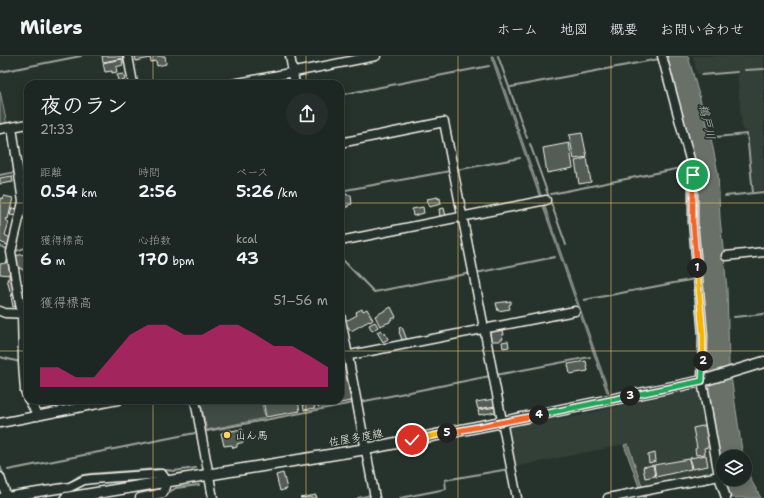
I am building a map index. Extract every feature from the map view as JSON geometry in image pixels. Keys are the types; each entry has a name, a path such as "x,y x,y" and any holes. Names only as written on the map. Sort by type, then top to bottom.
{"main road":[{"name":"佐屋多度線","path":"66,498 366,449 704,381 764,362"}],"street":[{"path":"128,56 132,80"},
{"path":"290,56 294,80"},
{"path":"253,80 376,56"},
{"path":"662,56 693,175 693,222 703,335 704,381 716,457"},
{"path":"344,142 444,122 517,498"},
{"path":"0,129 24,125"},
{"path":"12,127 23,202 11,252 24,310"},
{"path":"344,240 546,200"},
{"path":"726,256 764,252"},
{"path":"0,311 5,313 24,314"},
{"path":"375,498 366,449 344,356 575,311"},
{"path":"24,338 24,377"},
{"path":"30,404 38,416"},
{"path":"0,423 98,404"},
{"path":"197,404 213,498"},
{"path":"0,498 70,487 84,480 162,474 167,481 163,493 140,498"},
{"path":"0,477 7,498"},
{"path":"608,498 716,477"},
{"path":"722,486 726,498"}],"shaded area":[{"path":"491,56 493,56 609,392 607,392"},
{"path":"664,56 688,56 711,138 718,173 720,218 727,289 729,363 742,450 719,450 710,394 694,196"},
{"path":"693,56 764,56 764,190 754,191 748,133 742,129 737,71 697,74"},
{"path":"0,91 7,125 0,126"},
{"path":"701,387 716,465 716,475 643,489 627,444 514,467 508,431 510,426 531,421 573,417"},
{"path":"201,404 262,404 265,418 207,430"},
{"path":"628,444 646,498 643,498 624,445"},
{"path":"752,482 761,498 729,498 725,486 752,486"}],"building":[{"path":"102,56 123,56 123,58 103,62"},
{"path":"135,56 165,56 166,64 157,66 156,61 151,62 150,58 136,61"},
{"path":"122,59 123,65 116,67 117,72 105,72 103,63"},
{"path":"123,74 125,80 118,80 117,75"},
{"path":"582,133 587,157 574,159 569,135"},
{"path":"569,143 573,168 547,173 543,148"},
{"path":"587,158 591,182 579,184 575,161"},
{"path":"12,176 13,182 0,184 0,178"},
{"path":"344,194 351,195 352,204 348,205 348,207 345,207 344,205"},
{"path":"4,196 13,198 8,219 6,218 5,220 9,222 5,235 12,240 10,246 0,242 0,198 3,199"},
{"path":"438,197 438,199 440,198 441,204 429,207 427,199"},
{"path":"423,207 424,213 413,216 412,209"},
{"path":"12,208 19,209 17,216 10,215"},
{"path":"444,208 446,216 440,217 439,209"},
{"path":"24,254 24,269 15,269 13,256"},
{"path":"5,261 8,261 8,264 10,264 11,273 9,273 9,275 0,274 0,264 6,263"},
{"path":"13,275 17,294 11,295 7,279 9,279 9,276"},
{"path":"20,284 24,284 24,295 20,296"},
{"path":"17,295 19,305 13,307 11,296"},
{"path":"22,297 24,297 23,312"},
{"path":"511,301 511,304 509,305 510,309 498,311 496,303"},
{"path":"391,307 396,317 390,320 390,322 380,326 375,316"},
{"path":"362,309 363,311 367,309 373,320 351,331 347,325 345,326 344,320 348,320 357,315 356,312"},
{"path":"375,322 378,327 372,331 369,325"},
{"path":"402,327 407,340 403,342 399,332 399,328"},
{"path":"381,330 383,334 385,333 388,339 383,342 377,332"},
{"path":"503,330 503,339 500,339 500,341 489,341 488,332"},
{"path":"508,341 509,347 503,348 502,342"},
{"path":"586,361 588,371 570,374 568,364"},
{"path":"344,364 351,401 344,402"},
{"path":"494,399 495,406 478,409 476,402"},
{"path":"264,404 299,404 300,411 266,417"},
{"path":"303,404 314,404 315,408 304,410"},
{"path":"318,404 334,404 318,407"},
{"path":"496,407 496,412 479,415 478,410"},
{"path":"707,425 711,446 704,448 705,454 696,455 695,449 697,448 693,428"},
{"path":"242,429 244,442 237,444 237,447 233,448 232,445 224,446 221,433 224,433 224,431"},
{"path":"655,453 656,461 649,463 648,455"},
{"path":"706,455 708,466 692,469 690,458"},
{"path":"689,459 691,469 656,477 654,465"},
{"path":"653,465 655,476 645,478 643,467"},
{"path":"283,473 287,489 280,491 276,475"},
{"path":"316,495 317,498 300,498"}],"waterway":[{"path":"0,72 81,56"},
{"path":"498,56 527,138"},
{"path":"511,87 659,59"},
{"path":"344,94 489,66"},
{"path":"745,70 764,69"},
{"path":"701,75 737,72"},
{"name":"鵜戸川","path":"716,137 747,134 753,193"},
{"path":"530,144 566,245"},
{"path":"456,170 520,158"},
{"path":"551,194 686,167"},
{"path":"344,190 450,171"},
{"path":"0,175 16,172"},
{"path":"725,196 764,192"},
{"path":"0,246 7,249"},
{"path":"16,251 24,248"},
{"path":"476,273 555,257"},
{"path":"344,261 374,292 471,273"},
{"path":"584,300 695,279"},
{"path":"734,317 764,314"},
{"path":"0,357 20,362"},
{"path":"496,375 590,357"},
{"path":"360,402 490,376"},
{"path":"207,431 353,403"},
{"path":"8,470 195,433"},
{"path":"0,466 4,476"},
{"path":"67,484 79,476 90,474 157,469 174,471 196,468"},
{"path":"400,498 446,489 445,480 509,469"},
{"path":"166,494 176,488 199,485"},
{"path":"358,498 371,495 371,497"}],"place":[{"name":"山ん馬","path":"227,435"}],"route":[{"path":"412,440 702,381 703,335 693,222 693,175"}]}
